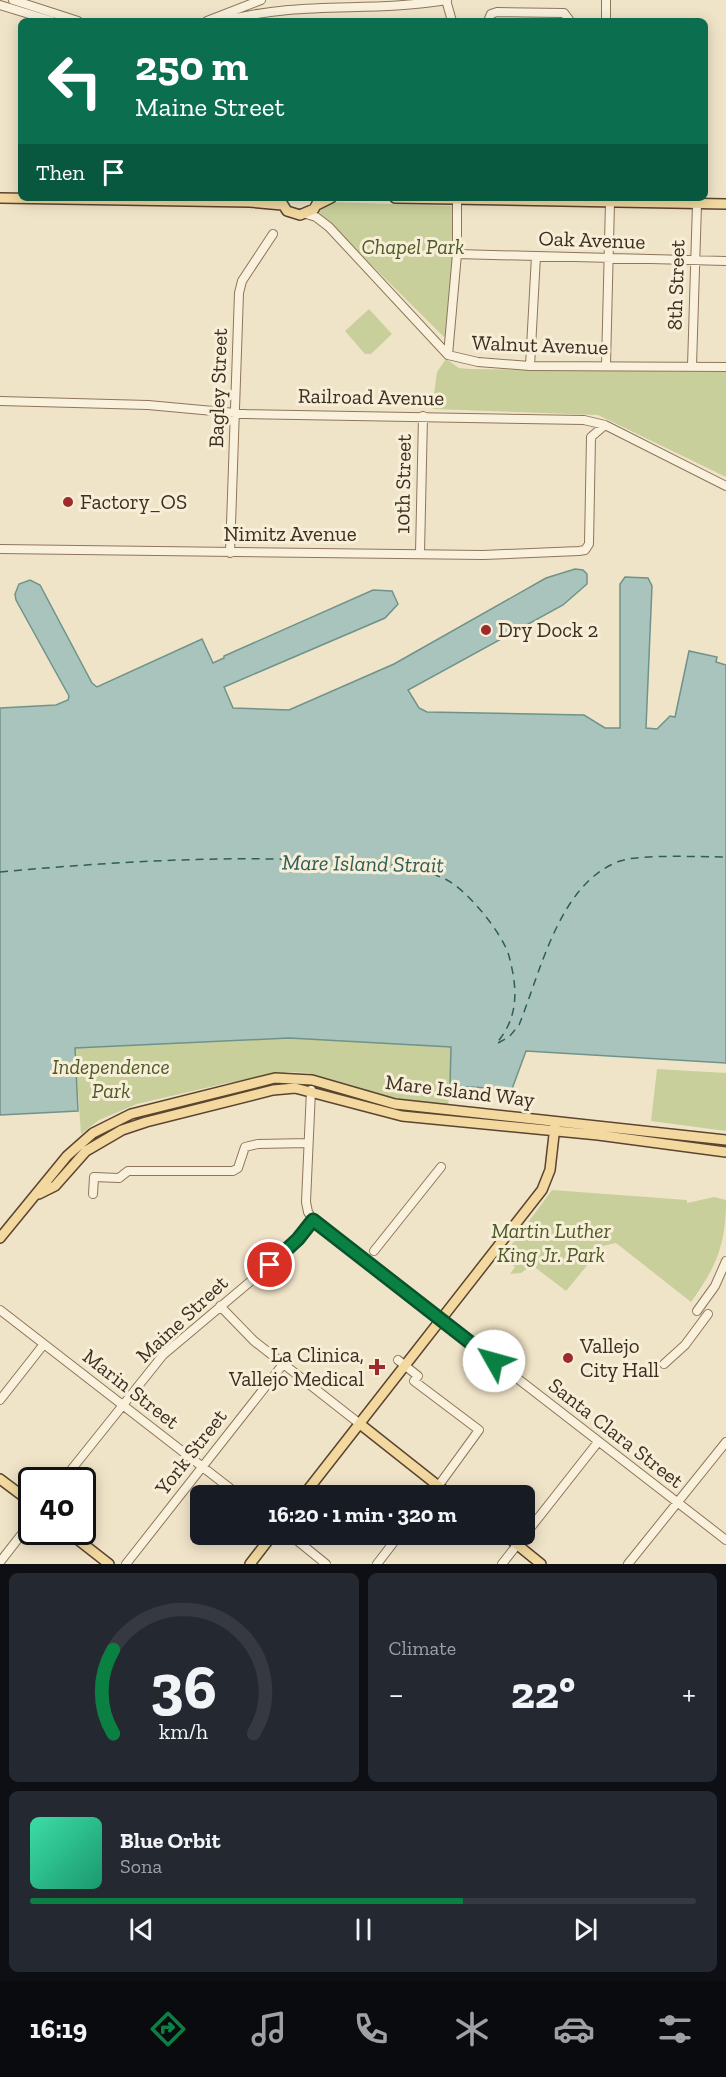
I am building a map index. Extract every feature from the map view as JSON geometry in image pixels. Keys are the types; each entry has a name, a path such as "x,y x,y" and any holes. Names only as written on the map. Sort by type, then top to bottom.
{"main road":[{"path":"0,198 18,198"},
{"path":"188,201 281,202 292,214 306,214 318,202"},
{"path":"605,201 726,204"},
{"name":"Mare Island Way","path":"96,1138 131,1114 275,1078 312,1080 396,1104 726,1140"},
{"path":"311,1090 312,1080"},
{"name":"Mare Island Way","path":"96,1138 146,1122 273,1090 295,1088 311,1090 356,1106 402,1116 555,1131 726,1152"},
{"path":"312,1485 360,1424 402,1363 442,1320 542,1190 550,1170 555,1120"},
{"path":"0,1238 37,1195 55,1186 96,1138"},
{"path":"360,1424 439,1485"},
{"path":"0,1479 18,1492"},
{"path":"85,1545 109,1564"},
{"path":"250,1564 265,1545"},
{"path":"517,1545 541,1564"}],"street":[{"path":"13,0 69,18"},
{"path":"215,18 261,0"},
{"path":"233,18 264,7 297,1 386,5 446,0 451,18"},
{"path":"606,0 606,18"},
{"path":"0,5 42,18"},
{"path":"489,18 491,14 497,12 564,13 569,18"},
{"path":"448,355 457,254 456,201"},
{"path":"605,201 609,260 606,365"},
{"name":"8th Street","path":"692,366 697,204"},
{"name":"Walnut Avenue","path":"306,214 319,219 329,227 448,355 478,362 530,366 726,367"},
{"name":"Bagley Street","path":"230,553 239,293 242,281 273,234"},
{"name":"Oak Avenue","path":"457,254 609,260 726,261"},
{"path":"530,366 536,256"},
{"name":"Railroad Avenue","path":"0,401 148,405 236,413 572,419 605,425 726,486"},
{"name":"10th Street","path":"420,554 423,416"},
{"name":"Nimitz Avenue","path":"0,549 483,555 585,550 588,544 591,437 605,425"},
{"path":"311,1090 306,1202 313,1220"},
{"path":"93,1194 94,1177 119,1178 128,1171 233,1171 238,1168 245,1147 258,1144 286,1146 308,1143"},
{"path":"374,1251 441,1167"},
{"name":"Santa Clara Street","path":"313,1220 726,1540"},
{"name":"Maine Street","path":"74,1467 163,1355 281,1255 313,1220"},
{"path":"698,1311 715,1286 726,1261"},
{"path":"220,1306 248,1335 360,1424"},
{"name":"Marin Street","path":"0,1310 226,1485"},
{"path":"664,1364 685,1346 708,1314"},
{"path":"0,1400 44,1344"},
{"name":"York Street","path":"126,1564 284,1363"},
{"path":"402,1363 418,1376 414,1381 479,1430 439,1485"},
{"path":"535,1522 598,1442"},
{"path":"628,1564 726,1442"},
{"path":"0,1562 18,1539"},
{"path":"303,1545 326,1564"},
{"path":"377,1564 392,1545"},
{"path":"502,1564 517,1545"}],"green space":[{"name":"Chapel Park","path":"330,202 455,206 456,238 448,333 444,337 318,212"},
{"path":"369,309 392,334 371,354 365,354 345,331"},
{"path":"446,359 459,368 470,369 726,372 726,477 598,415 432,409 437,372"},
{"name":"Independence Park","path":"289,1038 452,1047 448,1108 385,1096 308,1073 289,1072 227,1083 137,1104 99,1120 81,1134 75,1048"},
{"path":"657,1069 726,1073 726,1131 651,1121"},
{"name":"Martin Luther King Jr. Park","path":"552,1190 687,1200 687,1203 714,1197 726,1200 722,1242 714,1266 691,1302 616,1243 603,1246 566,1291 532,1265 521,1273 510,1274 515,1267 501,1259"}],"water":[{"name":"Mare Island Strait","path":"575,569 583,570 587,574 587,584 563,605 408,690 419,708 427,712 584,715 605,728 620,728 620,584 625,577 648,578 652,586 646,728 657,729 670,716 675,717 689,651 717,657 716,662 726,665 726,1063 526,1051 512,1089 450,1086 451,1047 289,1038 75,1048 78,1111 0,1115 0,708 56,705 68,700 69,696 16,600 15,594 19,584 30,580 40,585 92,683 97,687 202,639 213,663 224,656 373,590 392,591 398,604 385,618 224,687 233,708 289,710 394,664 546,578"}],"ferry route":[{"path":"498,1043 509,1037 519,1025 545,955 567,908 582,888 599,872 629,859 726,857"},
{"path":"0,872 207,859 290,859 375,863 434,874 465,893 500,936 509,956 514,980 514,1003 509,1024 495,1045"}],"place":[{"name":"Factory_OS","path":"68,502"},
{"name":"Dry Dock 2","path":"486,630"},
{"name":"Vallejo City Hall","path":"568,1358"},
{"name":"La Clinica, Vallejo Medical","path":"377,1367"}],"route":[{"path":"270,1265 304,1233 313,1220 494,1361"}]}
